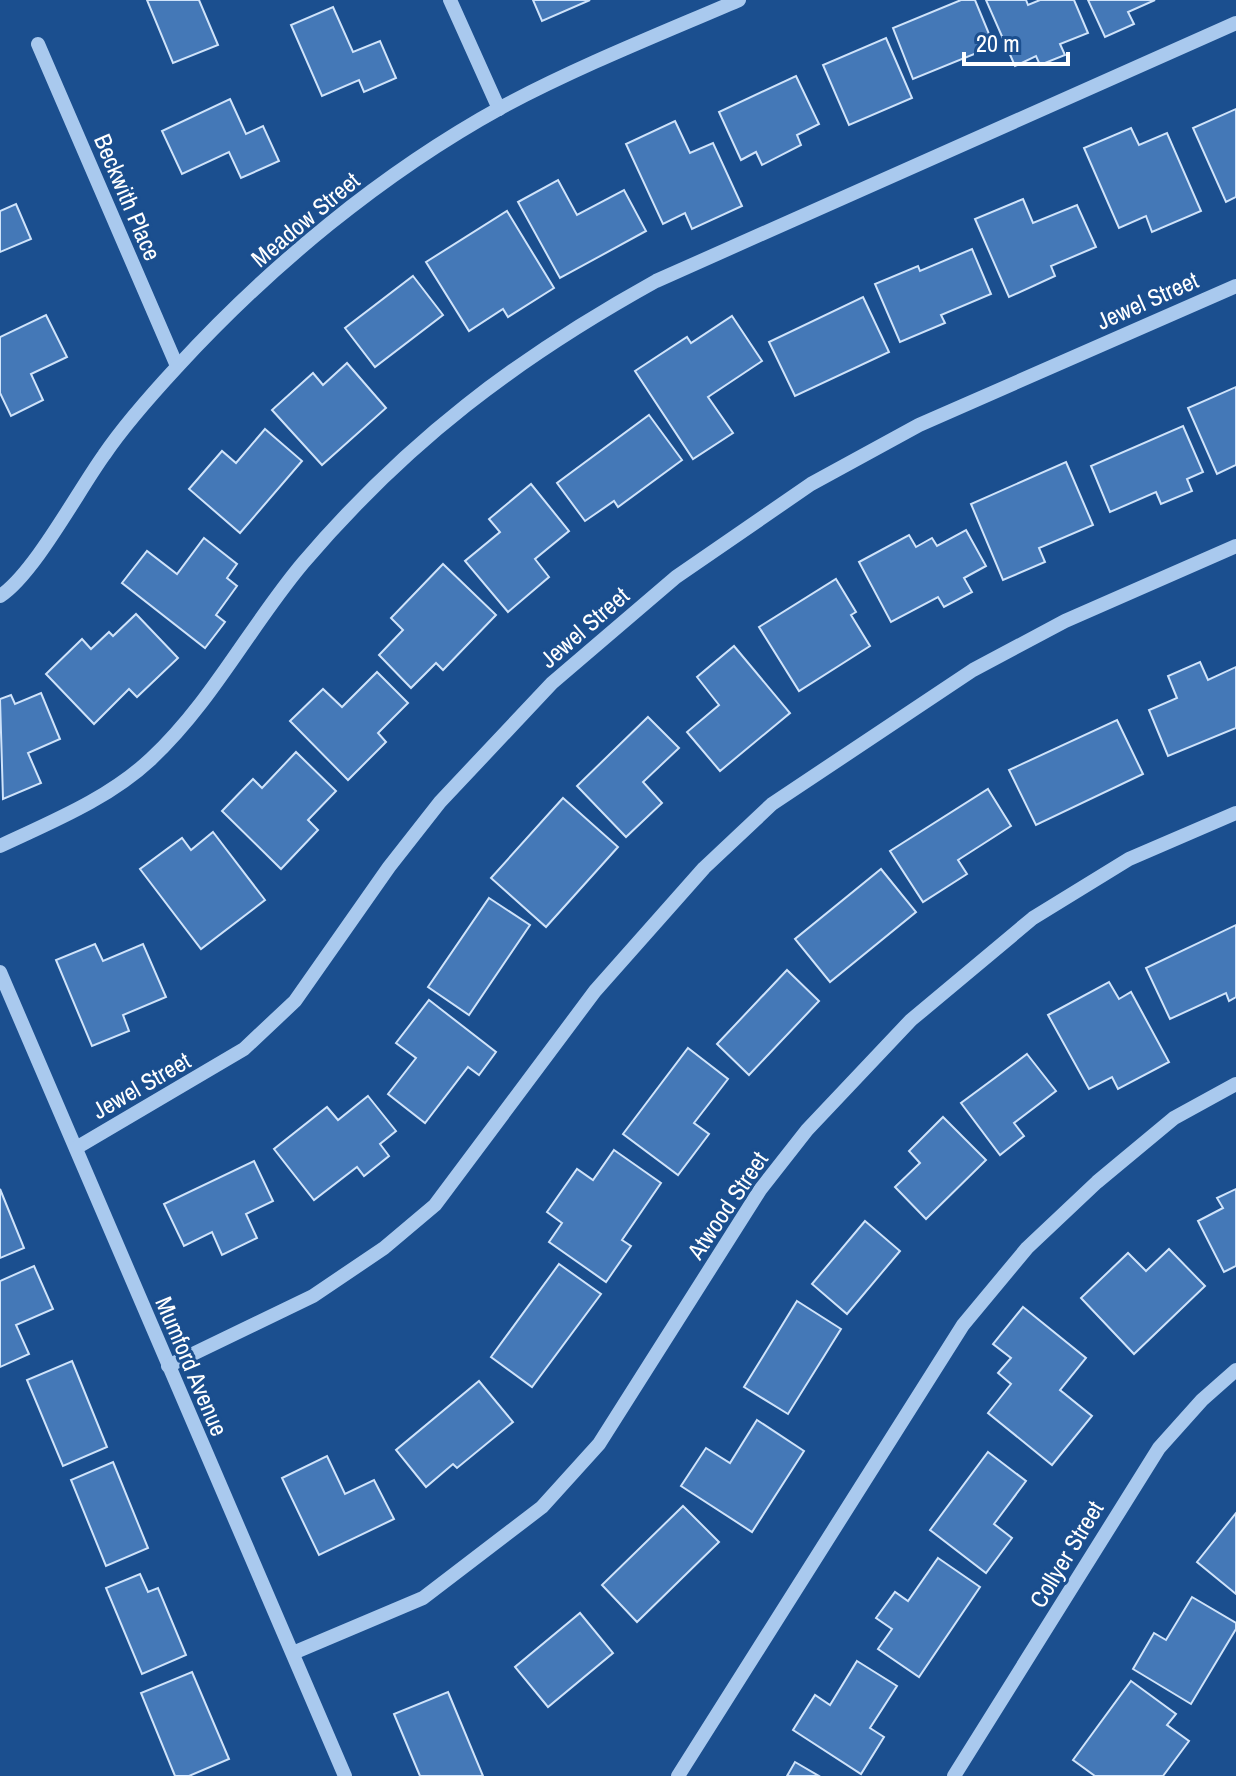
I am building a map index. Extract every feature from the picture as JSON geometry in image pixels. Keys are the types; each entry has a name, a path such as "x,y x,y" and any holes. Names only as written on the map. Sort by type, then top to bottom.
{"street":[{"path":"450,0 499,109"},
{"name":"Meadow Street","path":"0,596 35,555 106,451 177,366 275,270 383,183 499,109 559,78 739,0"},
{"path":"0,846 94,801 151,759 192,715 303,564 393,468 481,390 574,326 656,281 1236,23"},
{"name":"Beckwith Place","path":"38,44 177,366"},
{"name":"Jewel Street","path":"76,1148 244,1049 295,1001 389,867 440,802 552,683 676,577 811,484 919,425 1236,286"},
{"path":"168,1366 313,1296 384,1248 435,1205 595,991 704,868 772,804 973,670 1065,621 1236,546"},
{"name":"Atwood Street","path":"293,1653 423,1598 542,1507 599,1444 760,1190 807,1130 911,1020 1033,918 1129,859 1236,813"},
{"name":"Mumford Avenue","path":"0,972 345,1776"},
{"path":"678,1776 963,1325 1027,1248 1097,1182 1174,1118 1236,1084"},
{"name":"Collyer Street","path":"954,1776 1159,1448 1202,1400 1236,1370"}],"building":[{"path":"147,0 199,0 218,45 173,63"},
{"path":"533,0 590,0 542,21"},
{"path":"961,0 975,0 994,46 913,79 893,28"},
{"path":"986,0 1026,0 1028,5 1040,0 1074,0 1088,33 1060,44 1065,55 1040,65 1036,56 1015,66"},
{"path":"1088,0 1155,0 1128,12 1134,24 1105,37"},
{"path":"333,7 353,52 380,41 396,78 364,92 359,80 322,96 291,25"},
{"path":"886,38 912,98 849,125 823,65"},
{"path":"796,76 819,124 797,135 801,145 762,165 756,152 741,160 719,112"},
{"path":"230,99 246,134 263,126 279,161 241,178 229,152 182,174 162,131"},
{"path":"1236,109 1236,197 1226,202 1193,128"},
{"path":"675,121 690,153 713,143 742,206 692,229 685,213 663,224 626,144"},
{"path":"1131,128 1139,145 1167,133 1201,211 1152,232 1146,216 1119,228 1084,148"},
{"path":"558,180 577,215 624,190 646,231 560,278 518,202"},
{"path":"1023,199 1033,223 1077,205 1096,247 1051,266 1055,276 1009,297 975,219"},
{"path":"16,204 31,239 0,252 0,211"},
{"path":"507,211 554,288 508,317 503,309 469,331 426,262"},
{"path":"972,249 991,294 941,315 945,323 900,342 875,284 918,266 920,271"},
{"path":"413,276 443,315 375,367 345,328"},
{"path":"863,297 889,352 795,396 769,342"},
{"path":"46,315 67,357 31,374 43,400 11,416 0,393 0,337"},
{"path":"732,316 762,361 708,397 733,433 693,459 635,371 687,337 691,343"},
{"path":"347,363 386,408 322,465 272,410 313,373 323,385"},
{"path":"1236,387 1236,465 1217,474 1188,408"},
{"path":"649,415 682,460 618,507 614,501 585,521 557,483"},
{"path":"1183,426 1203,472 1187,479 1192,491 1161,504 1156,492 1110,512 1091,466"},
{"path":"265,429 302,461 240,533 189,489 222,451 236,463"},
{"path":"1066,462 1093,525 1039,548 1045,562 1003,580 971,504"},
{"path":"531,484 569,531 535,559 549,577 508,612 465,561 500,532 489,519"},
{"path":"966,530 986,566 964,578 972,592 944,607 938,597 891,622 859,562 909,535 916,547 932,538 937,546"},
{"path":"204,538 237,564 227,578 237,586 216,615 225,622 205,648 122,583 147,551 177,574"},
{"path":"443,564 496,615 443,670 436,663 411,688 379,655 403,630 391,618"},
{"path":"836,579 856,612 851,615 870,646 799,691 759,627"},
{"path":"136,614 178,658 137,697 129,689 94,724 46,674 82,639 91,649 109,632 113,636"},
{"path":"734,646 790,713 720,771 687,732 719,705 697,677"},
{"path":"1200,662 1208,680 1236,667 1236,728 1168,756 1149,710 1177,698 1168,676"},
{"path":"377,672 408,703 378,733 386,742 348,780 290,721 323,689 342,707"},
{"path":"41,693 60,739 28,753 41,783 3,799 0,699 11,695 15,704"},
{"path":"648,717 679,748 643,782 662,803 626,837 577,786"},
{"path":"1117,720 1143,774 1036,825 1009,770"},
{"path":"296,752 336,791 308,820 318,830 281,869 222,811 253,779 262,788"},
{"path":"988,789 1011,826 958,860 967,874 923,902 890,851"},
{"path":"563,798 618,847 546,927 491,878"},
{"path":"213,832 265,900 201,949 140,869 182,838 191,850"},
{"path":"881,869 916,912 830,982 795,939"},
{"path":"489,898 530,925 469,1015 428,987"},
{"path":"1236,925 1236,997 1229,1001 1226,993 1170,1019 1146,968"},
{"path":"95,944 103,961 143,944 166,997 123,1015 129,1031 92,1046 56,960"},
{"path":"787,970 819,1001 749,1075 717,1044"},
{"path":"1109,982 1119,999 1131,992 1169,1062 1118,1089 1112,1077 1089,1089 1048,1015"},
{"path":"429,1000 496,1052 479,1075 468,1067 425,1123 388,1094 416,1058 396,1043"},
{"path":"688,1048 728,1079 694,1123 709,1134 678,1175 623,1134"},
{"path":"1027,1054 1056,1091 1014,1123 1024,1136 1000,1155 961,1103"},
{"path":"368,1096 396,1131 380,1144 389,1156 364,1176 357,1167 314,1200 274,1149 327,1107 338,1120"},
{"path":"943,1117 986,1160 926,1219 895,1187 920,1163 909,1151"},
{"path":"614,1150 661,1183 622,1240 631,1246 606,1282 549,1242 562,1223 547,1212 577,1169 593,1180"},
{"path":"254,1161 273,1201 246,1214 257,1238 222,1255 212,1232 184,1246 164,1204"},
{"path":"0,1189 24,1248 0,1258"},
{"path":"1236,1189 1236,1266 1224,1272 1198,1221 1223,1208 1217,1198"},
{"path":"865,1221 900,1251 847,1314 812,1284"},
{"path":"1169,1249 1205,1286 1134,1354 1081,1298 1128,1253 1146,1271"},
{"path":"559,1264 601,1294 532,1387 491,1357"},
{"path":"34,1266 53,1309 16,1325 29,1354 0,1367 0,1281"},
{"path":"797,1301 841,1329 788,1414 744,1387"},
{"path":"1023,1307 1086,1358 1060,1390 1092,1416 1052,1465 988,1413 1011,1384 998,1373 1011,1358 993,1344"},
{"path":"72,1361 107,1447 63,1466 27,1380"},
{"path":"479,1381 513,1422 457,1468 453,1464 426,1487 396,1450"},
{"path":"757,1420 804,1451 752,1532 681,1486 706,1448 730,1463"},
{"path":"988,1452 1026,1481 994,1524 1012,1538 986,1573 930,1530"},
{"path":"327,1456 345,1494 374,1480 394,1519 319,1555 282,1478"},
{"path":"113,1462 148,1548 106,1566 71,1480"},
{"path":"683,1506 719,1542 637,1622 602,1585"},
{"path":"1236,1513 1236,1594 1197,1562"},
{"path":"938,1558 980,1587 919,1677 878,1649 892,1629 876,1618 895,1592 908,1601"},
{"path":"140,1574 148,1592 158,1588 186,1655 142,1674 106,1588"},
{"path":"1192,1597 1236,1623 1236,1629 1191,1704 1133,1669 1154,1633 1166,1640"},
{"path":"580,1613 613,1653 548,1707 515,1667"},
{"path":"857,1661 897,1686 870,1728 884,1737 861,1774 793,1730 815,1695 830,1705"},
{"path":"192,1672 229,1759 189,1776 175,1776 141,1693"},
{"path":"1131,1681 1176,1714 1167,1725 1189,1741 1163,1776 1095,1776 1073,1760"},
{"path":"448,1692 483,1776 420,1776 394,1714"},
{"path":"795,1762 819,1776 787,1776"}]}
